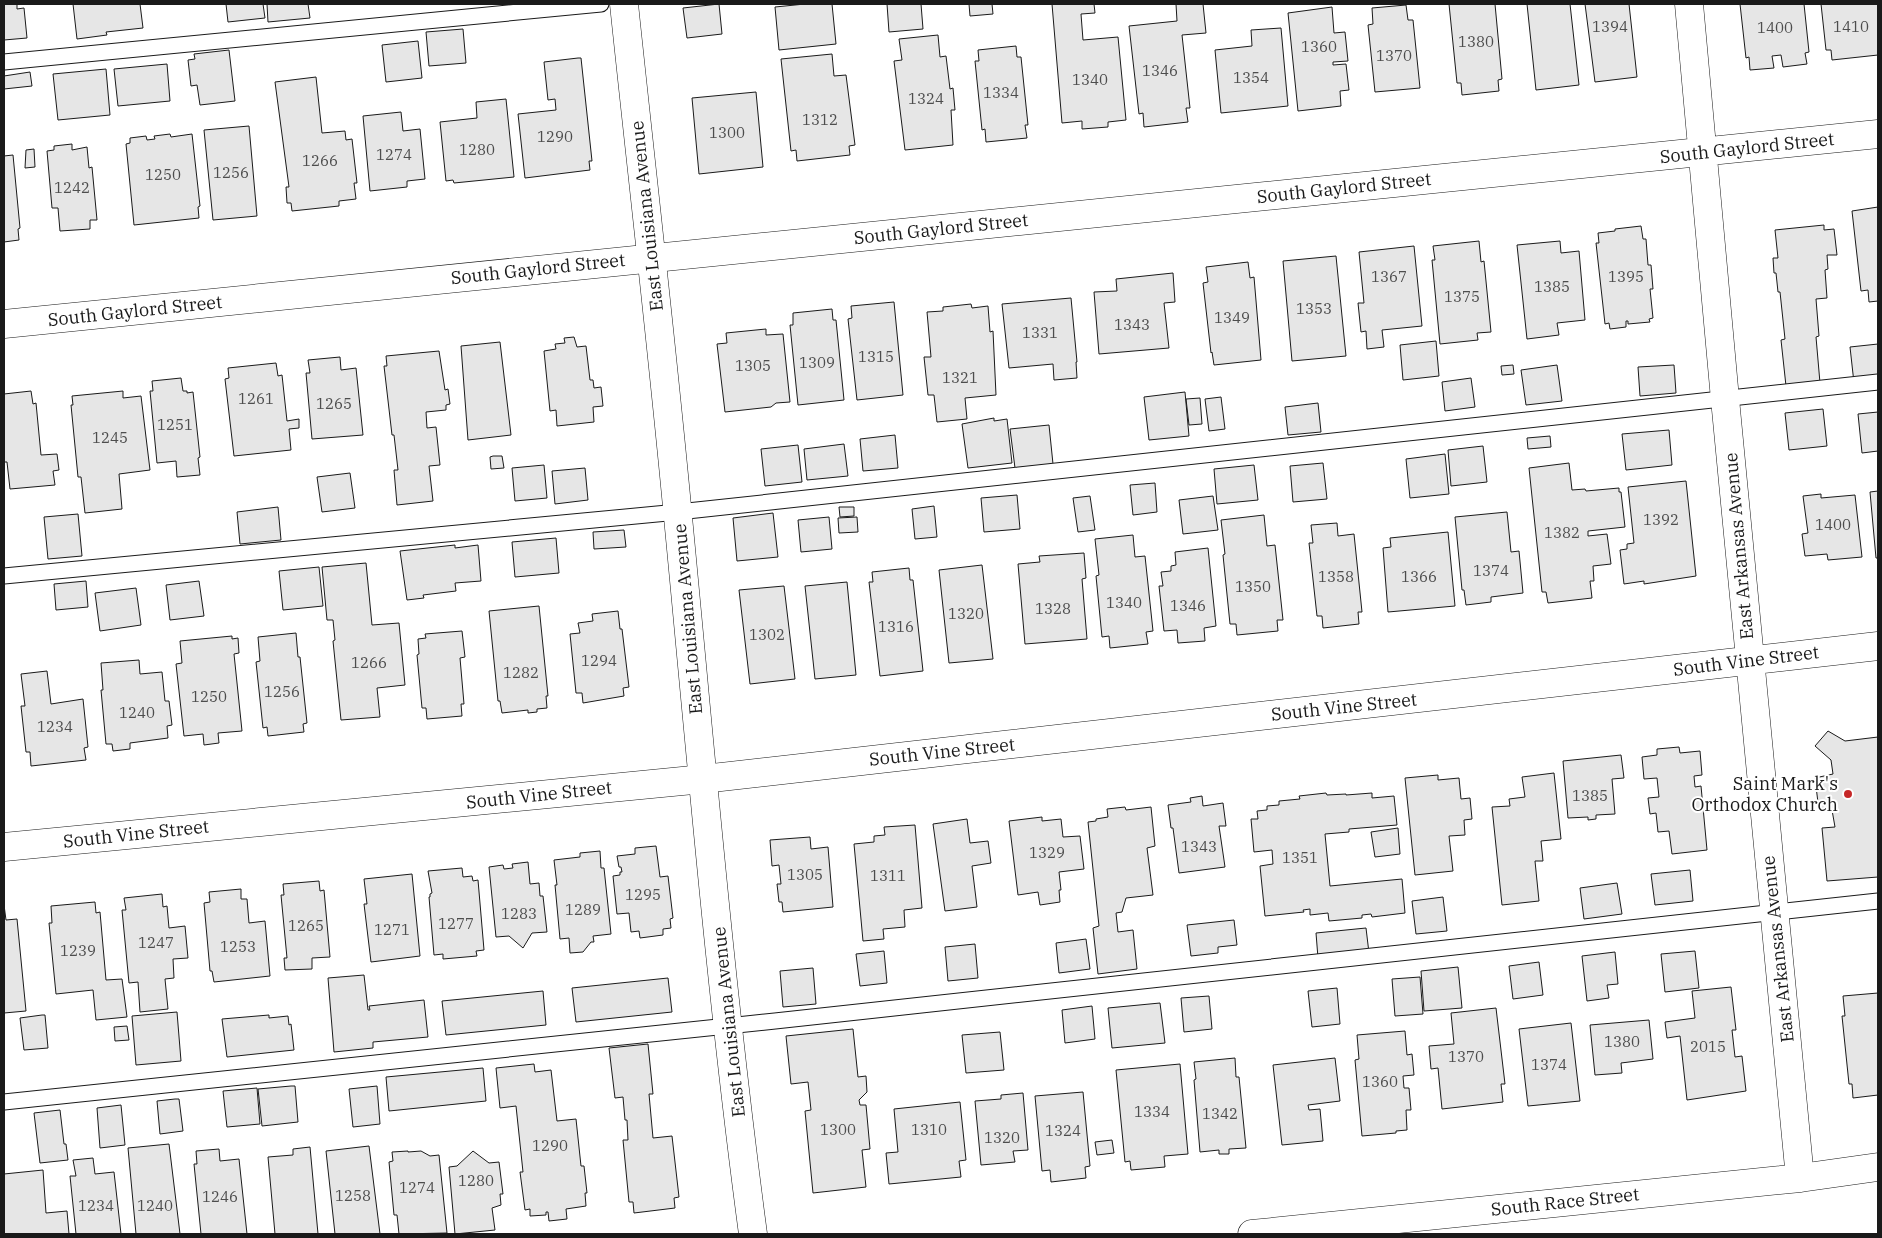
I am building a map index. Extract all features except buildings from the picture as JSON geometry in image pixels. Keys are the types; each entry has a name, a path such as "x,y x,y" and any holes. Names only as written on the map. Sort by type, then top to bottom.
{"street":[{"name":"East Louisiana Avenue","path":"624,4 678,512 703,779 753,1234"},
{"name":"East Arkansas Avenue","path":"1689,4 1800,1178"},
{"name":"South Gaylord Street","path":"4,324 1878,134"},
{"name":"South Vine Street","path":"4,847 703,779 1878,646"},
{"name":"South Race Street","path":"1252,1234 1800,1178 1878,1167"}],"lane":[{"path":"4,62 601,4"},
{"path":"4,576 678,512 1878,382"},
{"path":"4,1102 729,1026 1878,901"}],"place":[{"name":"Saint Mark's Orthodox Church","path":"1848,794"}]}
